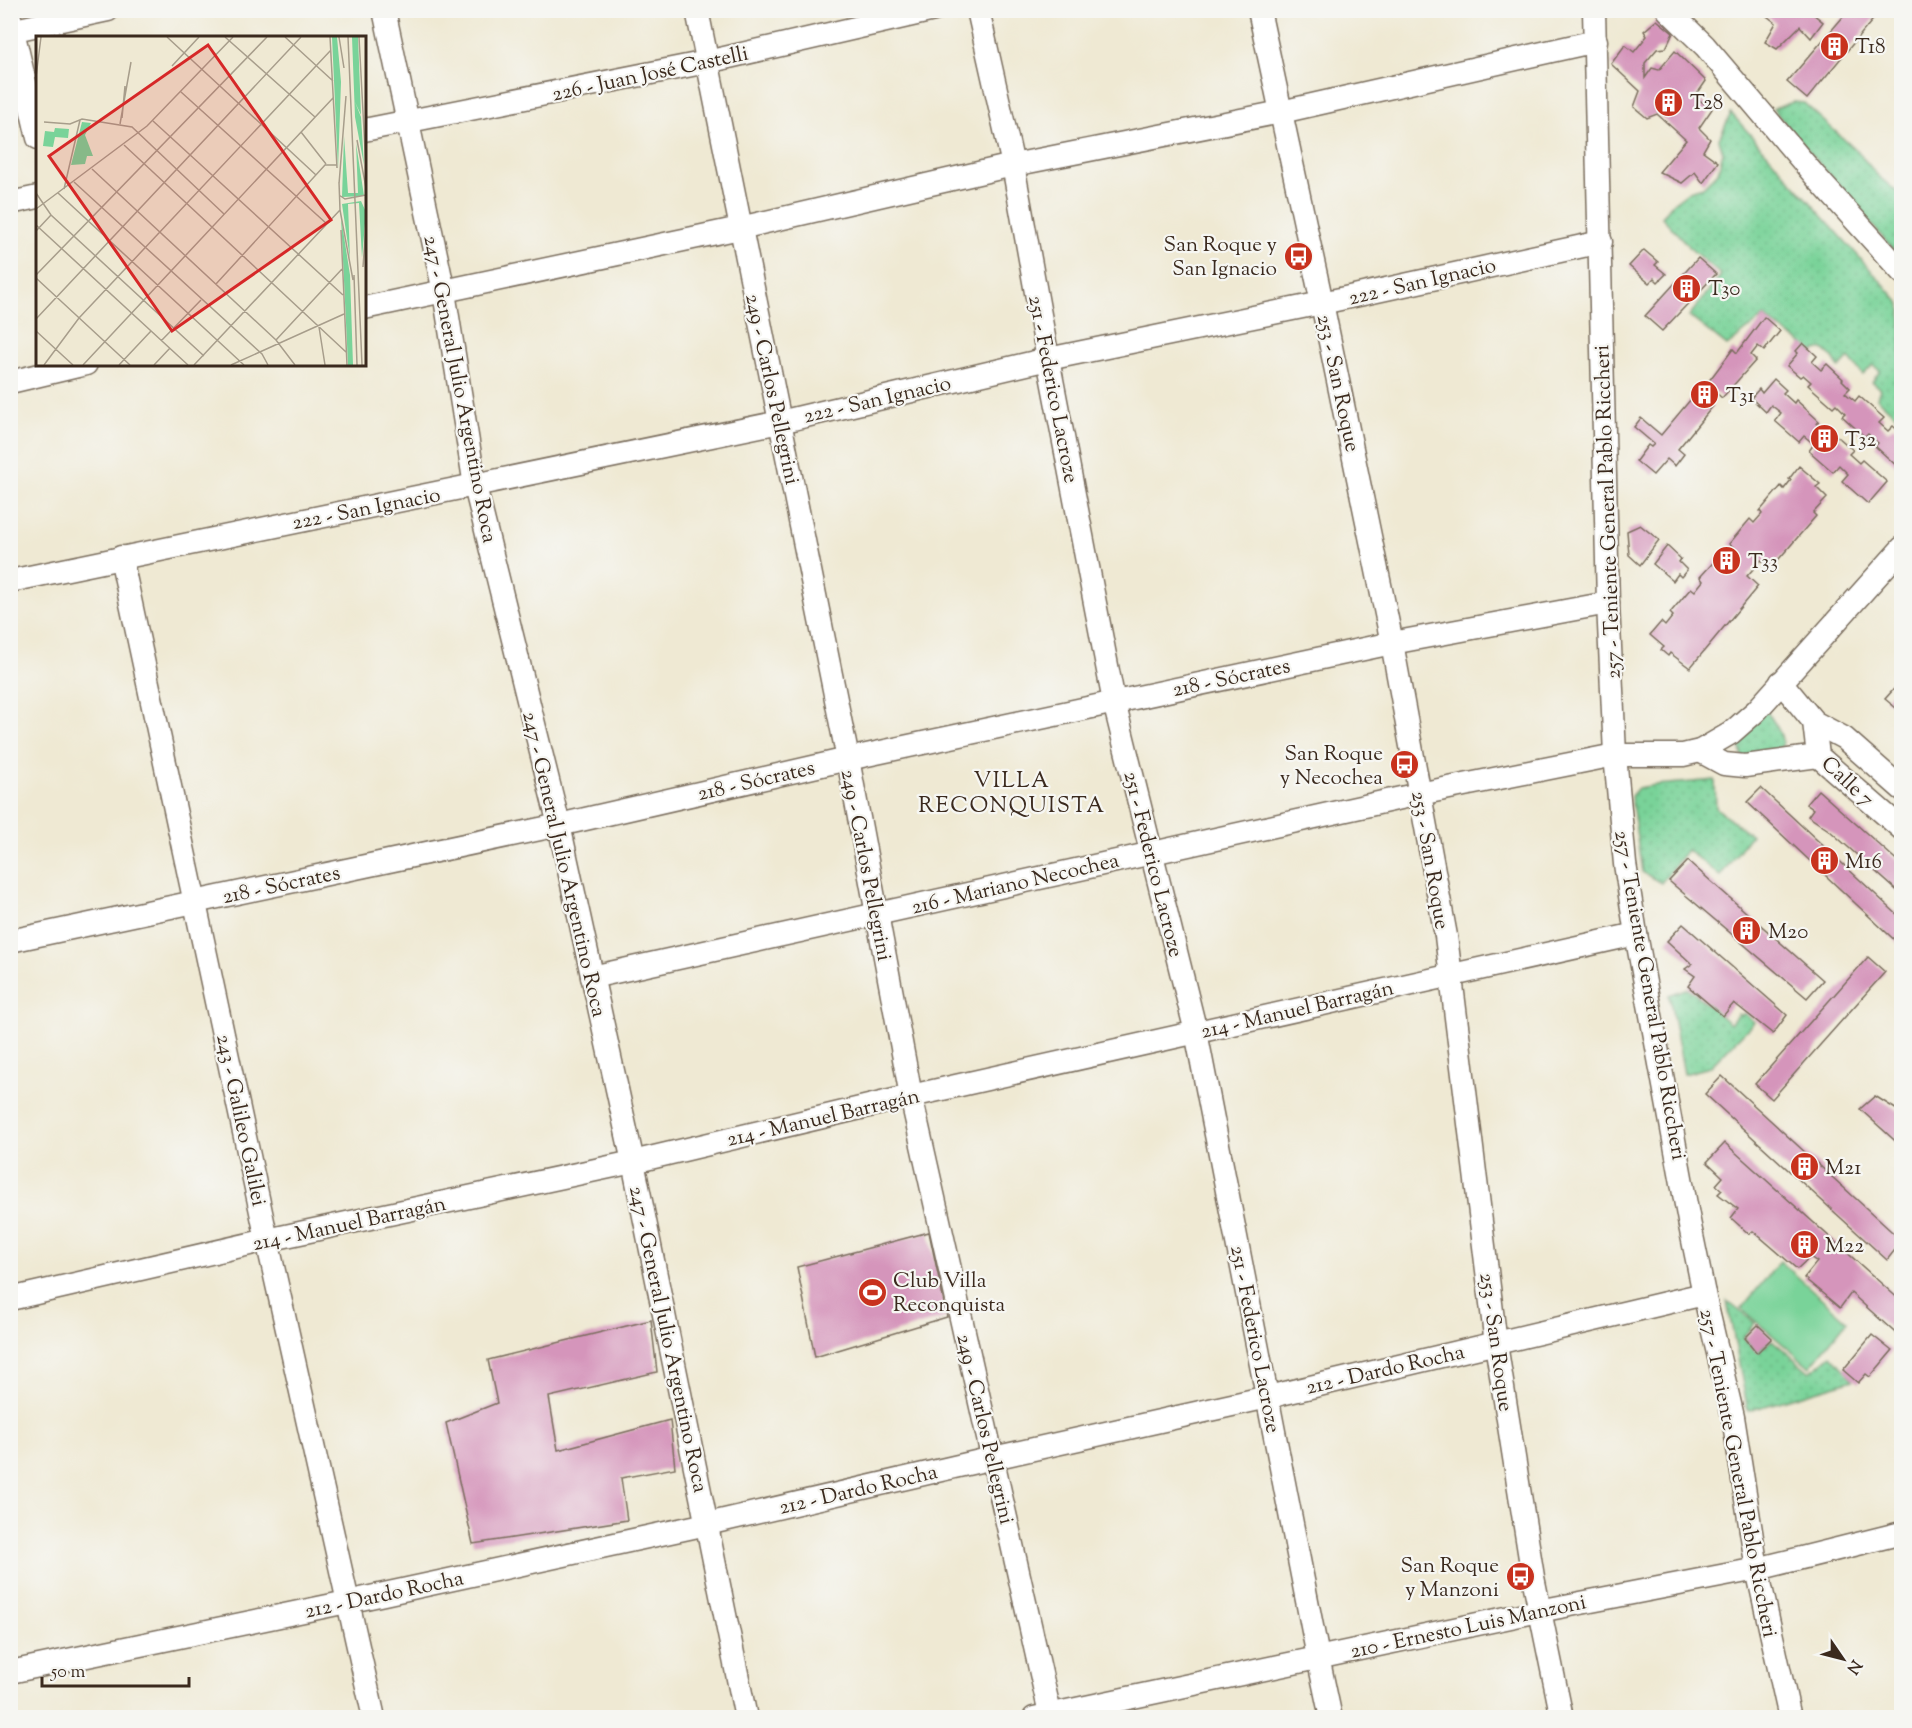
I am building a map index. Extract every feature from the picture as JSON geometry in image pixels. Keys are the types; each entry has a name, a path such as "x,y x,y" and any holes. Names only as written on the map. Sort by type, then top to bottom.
{"street":[{"path":"36,130 11,27 108,10"},
{"name":"247 - General Julio Argentino Roca","path":"384,10 444,292 475,486 559,825 633,1162 746,1718"},
{"name":"249 - Carlos Pellegrini","path":"697,10 848,759 911,1096 993,1458 1045,1716"},
{"name":"226 - Juan José Castelli","path":"366,130 707,62 934,10"},
{"name":"251 - Federico Lacroze","path":"978,10 1014,165 1048,359 1114,702 1196,1032 1318,1657 1332,1718"},
{"name":"253 - San Roque","path":"1259,10 1392,643 1446,936 1496,1344 1539,1611 1562,1718"},
{"name":"257 - Teniente General Pablo Riccheri","path":"1594,10 1608,603 1615,755 1626,864 1636,934 1704,1294 1733,1418 1757,1569 1790,1718"},
{"path":"1668,10 1706,46 1816,177 1902,272"},
{"path":"366,308 740,228 1014,165 1281,112 1596,41"},
{"path":"10,202 36,197"},
{"name":"222 - San Ignacio","path":"10,581 780,422 1048,359 1322,303 1600,242"},
{"path":"10,382 77,366"},
{"path":"1700,751 1731,733 1756,711 1902,548"},
{"name":"243 - Galileo Galilei","path":"121,557 267,1240 374,1718"},
{"name":"218 - Sócrates","path":"10,941 559,825 848,759 1392,643 1608,603"},
{"name":"Calle 7","path":"1781,682 1814,722 1844,738 1902,789"},
{"name":"Calle 7","path":"1814,722 1818,756 1902,830"},
{"path":"1700,751 1724,764 1745,766 1818,756"},
{"name":"216 - Mariano Necochea","path":"592,977 1419,794 1615,755 1683,755 1700,751"},
{"name":"214 - Manuel Barragán","path":"10,1299 267,1240 633,1162 911,1096 1636,934"},
{"name":"212 - Dardo Rocha","path":"10,1672 707,1524 1268,1397 1704,1294"},
{"name":"210 - Ernesto Luis Manzoni","path":"1045,1716 1539,1611 1757,1569 1902,1533"}],"green space":[{"path":"1793,102 1804,103 1858,152 1878,176 1901,195 1901,259 1773,109"},
{"path":"1731,113 1901,304 1901,420 1877,398 1880,389 1872,382 1880,371 1873,365 1863,375 1849,358 1839,368 1823,349 1813,352 1764,317 1727,346 1689,316 1721,275 1692,250 1662,217 1673,203 1689,191 1703,187 1718,172 1723,152 1719,139"},
{"path":"1766,710 1779,731 1782,747 1779,752 1743,759 1735,733"},
{"path":"1715,780 1716,808 1751,835 1720,876 1687,850 1661,883 1642,872 1631,796 1638,788"},
{"path":"1688,988 1730,1024 1738,1014 1741,1016 1744,1013 1754,1022 1710,1067 1684,1074 1669,995"},
{"path":"1780,1261 1847,1321 1810,1367 1741,1309"},
{"path":"1727,1301 1755,1323 1742,1338 1757,1352 1772,1340 1810,1372 1831,1355 1853,1380 1748,1411"}],"building":[{"path":"1759,10 1808,10 1823,22 1811,38 1800,26 1777,49 1765,42 1776,23"},
{"name":"T18","path":"1849,10 1881,10 1807,99 1787,82"},
{"name":"T28","path":"1657,20 1673,33 1666,48 1657,49 1645,63 1645,78 1652,68 1659,70 1675,51 1706,81 1695,97 1712,109 1699,128 1710,139 1703,151 1718,162 1703,183 1695,172 1682,183 1659,172 1686,140 1657,114 1647,118 1634,107 1640,91 1611,64 1625,45 1634,52 1647,36 1644,31"},
{"name":"T30","path":"1644,250 1658,262 1655,265 1666,274 1658,282 1654,278 1649,283 1629,266"},
{"name":"T30","path":"1698,258 1716,274 1662,331 1645,316"},
{"name":"T31","path":"1764,317 1780,331 1764,351 1758,346 1751,355 1756,360 1722,398 1715,392 1707,401 1713,406 1678,449 1684,454 1675,466 1667,459 1653,475 1636,461 1648,445 1651,447 1654,444 1634,427 1641,418 1661,435 1691,399 1693,402 1733,349 1737,353"},
{"name":"T32","path":"1803,343 1817,356 1812,362 1821,370 1827,364 1843,379 1850,388 1845,393 1855,401 1859,396 1884,418 1879,423 1888,431 1893,426 1902,434 1902,466 1899,468 1875,446 1878,443 1868,434 1865,437 1842,416 1845,413 1836,404 1833,407 1808,385 1811,382 1803,375 1800,377 1787,366"},
{"name":"T32","path":"1774,379 1786,390 1783,393 1794,403 1796,400 1819,421 1817,424 1827,433 1830,430 1853,450 1849,454 1859,463 1862,460 1887,482 1868,504 1842,481 1848,474 1839,465 1833,472 1809,451 1814,444 1804,436 1799,442 1775,421 1781,413 1771,405 1766,412 1751,398 1759,389 1762,393"},
{"path":"1799,466 1820,484 1816,487 1827,498 1813,513 1816,516 1772,567 1761,560 1747,576 1758,586 1690,668 1670,653 1668,656 1661,650 1664,647 1650,635 1661,622 1665,626 1673,616 1670,613 1691,588 1695,591 1703,581 1700,577 1721,554 1725,557 1733,547 1729,544 1750,519 1754,523 1762,514 1760,511 1781,486 1784,489"},
{"path":"1640,525 1659,540 1640,565 1629,555 1627,531"},
{"name":"T33","path":"1667,546 1681,559 1679,562 1687,570 1681,577 1678,574 1673,581 1653,564"},
{"path":"1902,680 1902,713 1885,699"},
{"name":"M16","path":"1761,788 1902,919 1902,947 1747,802"},
{"path":"1818,790 1902,865 1902,895 1830,831 1808,816 1813,809 1806,804"},
{"name":"M20","path":"1688,861 1823,980 1807,998 1669,881"},
{"name":"M20","path":"1683,924 1787,1015 1773,1034 1734,1003 1723,1016 1688,986 1695,976 1685,969 1692,964 1667,941"},
{"name":"M20","path":"1868,957 1885,972 1772,1099 1755,1084"},
{"name":"M21","path":"1722,1076 1902,1241 1887,1260 1705,1094"},
{"path":"1875,1096 1902,1113 1902,1147 1860,1109"},
{"name":"M22","path":"1725,1143 1902,1302 1902,1339 1851,1293 1840,1308 1804,1278 1817,1262 1810,1257 1797,1269 1753,1231 1749,1234 1731,1218 1738,1209 1718,1194 1722,1190 1716,1185 1723,1177 1707,1162"},
{"name":"Club Villa Reconquista","path":"929,1232 947,1317 815,1357 797,1267"},
{"path":"651,1320 657,1372 549,1397 558,1450 670,1420 675,1468 621,1478 627,1520 473,1544 446,1423 497,1403 488,1360"},
{"path":"1758,1325 1772,1338 1757,1353 1745,1338"},
{"path":"1872,1335 1892,1351 1870,1377 1866,1374 1858,1383 1843,1370"}],"place":[{"name":"T18","path":"1834,46"},
{"name":"T28","path":"1669,102"},
{"name":"San Roque y San Ignacio","path":"1298,256"},
{"name":"T30","path":"1687,288"},
{"name":"T31","path":"1705,395"},
{"name":"T32","path":"1824,439"},
{"name":"T33","path":"1727,561"},
{"name":"San Roque y Necochea","path":"1404,765"},
{"name":"M16","path":"1824,861"},
{"name":"M20","path":"1747,931"},
{"name":"M21","path":"1804,1167"},
{"name":"M22","path":"1804,1245"},
{"name":"Club Villa Reconquista","path":"872,1292"},
{"name":"San Roque y Manzoni","path":"1520,1577"}],"district":[{"name":"VILLA RECONQUISTA","path":"1012,792"}]}
